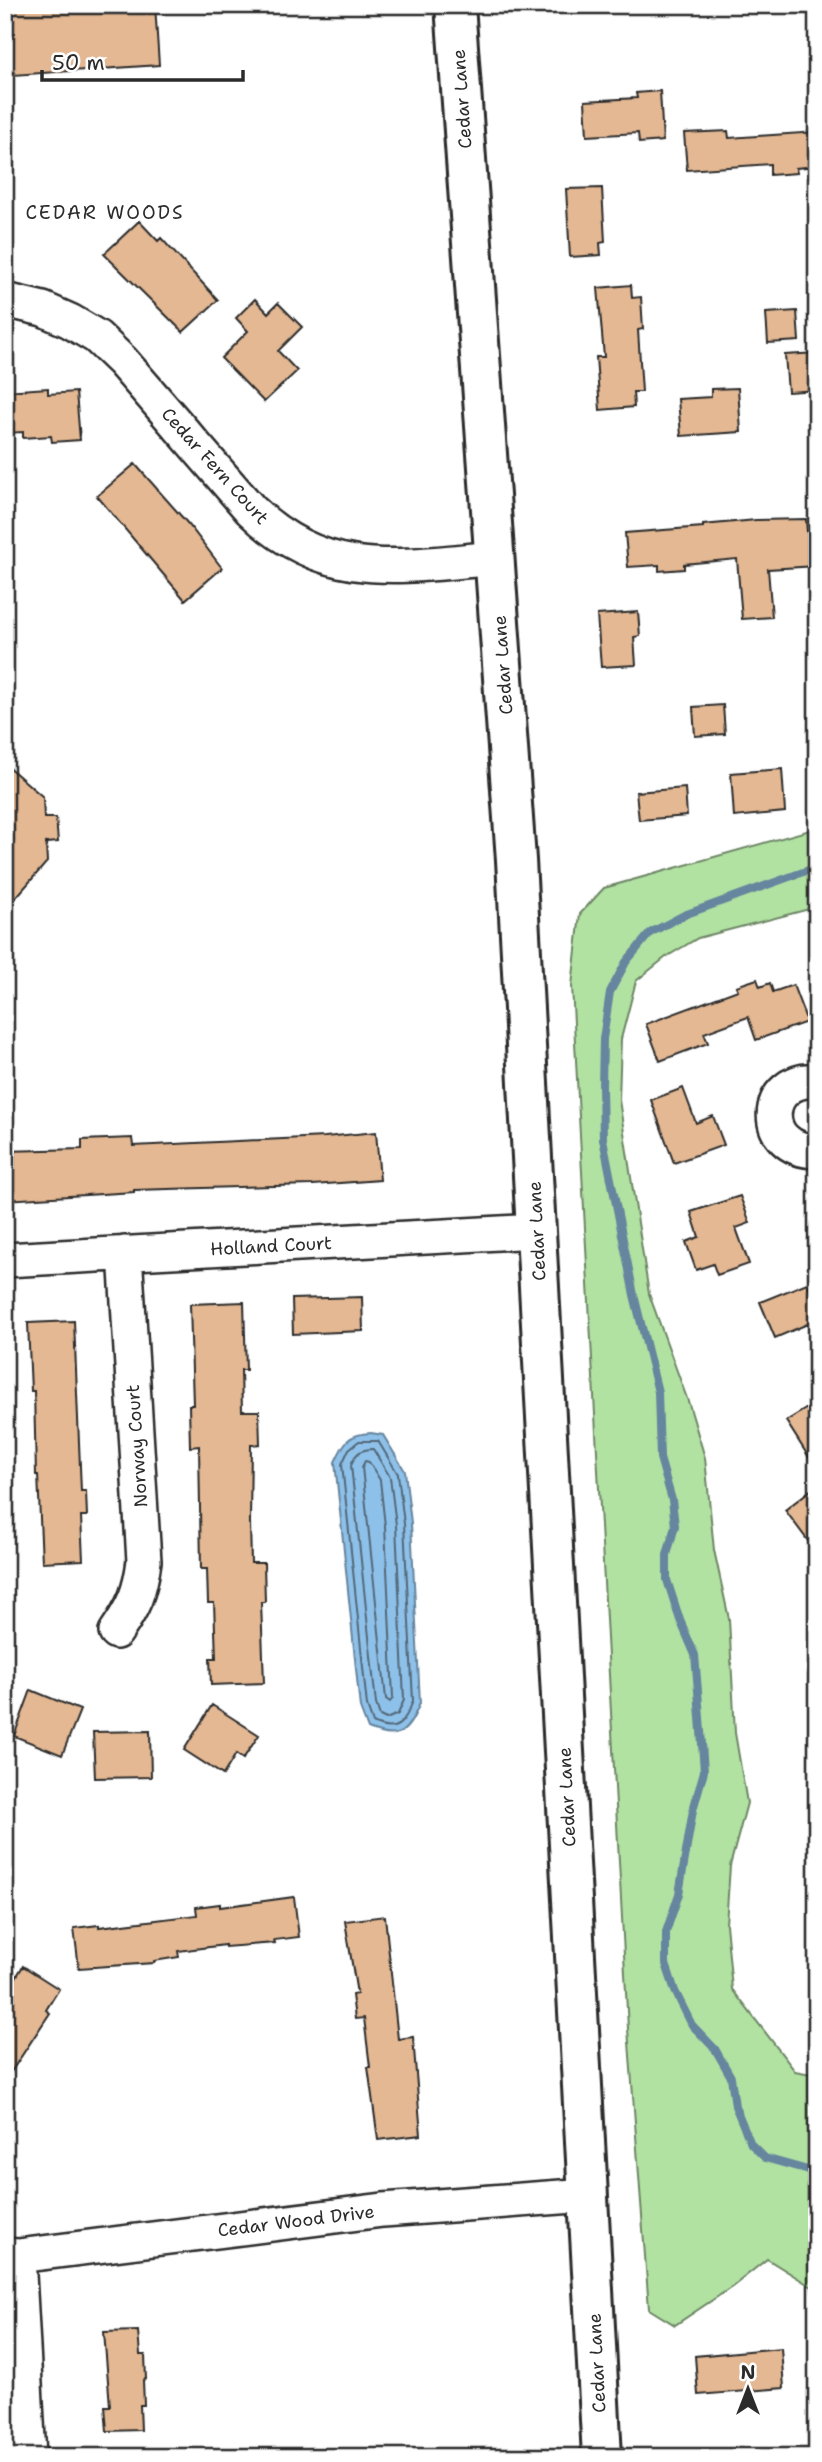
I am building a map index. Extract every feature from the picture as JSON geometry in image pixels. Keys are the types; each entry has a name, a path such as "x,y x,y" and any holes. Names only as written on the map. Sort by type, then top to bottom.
{"main road":[{"name":"Cedar Lane","path":"455,5 496,558 537,1231 602,2457"}],"street":[{"name":"Cedar Fern Court","path":"5,300 43,309 97,337 122,361 251,510 270,528 288,539 317,554 342,562 380,566 496,558"},
{"path":"817,1081 801,1081 782,1092 774,1113 776,1127 790,1146 802,1151 817,1151"},
{"name":"Holland Court","path":"5,1260 537,1231"},
{"name":"Norway Court","path":"116,1632 133,1608 144,1561 125,1254"},
{"name":"Cedar Wood Drive","path":"12,2256 383,2210 588,2195"},
{"path":"12,2256 29,2457"}],"green space":[{"path":"817,828 817,907 698,938 666,957 636,981 621,1039 619,1100 649,1294 689,1404 705,1458 714,1550 729,1619 735,1733 747,1803 730,1866 726,1924 732,1989 795,2071 817,2075 817,2329 812,2287 767,2259 732,2287 675,2325 649,2309 628,2029 572,986 580,914 604,888"}],"water":[{"path":"357,1435 383,1435 405,1471 411,1523 420,1703 407,1727 395,1734 368,1729 360,1708 335,1462 348,1440"}],"building":[{"path":"8,5 155,5 159,65 13,75"},
{"path":"660,91 663,141 639,143 638,133 587,136 585,101 637,98 636,93"},
{"path":"728,131 729,138 817,132 817,166 796,168 797,173 770,175 770,164 687,170 684,133"},
{"path":"602,188 605,242 600,243 601,255 570,257 566,189"},
{"path":"139,221 158,241 161,238 218,300 183,332 104,254"},
{"path":"631,285 632,298 641,297 643,329 638,330 642,392 633,392 634,407 600,410 596,357 604,357 598,288"},
{"path":"255,299 268,313 278,303 302,327 278,351 297,371 264,402 221,358 248,331 236,318"},
{"path":"797,311 799,341 768,343 766,313"},
{"path":"817,353 817,390 788,392 785,355"},
{"path":"48,388 48,394 76,392 80,440 52,442 51,436 23,438 23,432 5,433 5,391"},
{"path":"738,388 741,432 681,436 678,399 711,397 711,389"},
{"path":"135,464 189,525 222,568 185,600 97,496"},
{"path":"806,519 807,532 817,531 817,566 768,569 772,617 742,619 737,559 684,564 684,569 659,571 659,565 628,567 625,533 756,520"},
{"path":"638,612 640,636 634,637 636,665 601,667 597,615"},
{"path":"723,705 725,734 695,736 693,707"},
{"path":"5,764 43,797 44,818 56,818 58,842 46,843 47,862 5,910"},
{"path":"782,769 785,812 734,817 731,773"},
{"path":"685,788 687,816 639,820 636,792"},
{"path":"757,979 760,987 770,983 773,992 793,985 807,1022 756,1040 748,1017 704,1033 708,1043 660,1061 646,1024 738,990 736,986"},
{"path":"683,1088 696,1123 713,1116 724,1145 674,1163 651,1100"},
{"path":"376,1132 380,1180 313,1185 134,1190 5,1200 5,1151 82,1149 82,1140 132,1138 133,1146"},
{"path":"740,1196 750,1223 736,1228 749,1264 717,1275 713,1264 696,1270 686,1242 699,1237 691,1212"},
{"path":"807,1283 817,1305 817,1320 775,1338 760,1302"},
{"path":"362,1297 363,1331 293,1334 292,1299"},
{"path":"244,1302 246,1370 241,1370 242,1411 259,1411 260,1444 251,1445 250,1522 251,1563 264,1563 265,1602 261,1602 264,1683 211,1685 210,1658 216,1658 214,1603 208,1603 207,1569 201,1569 199,1446 190,1447 189,1405 193,1405 190,1304"},
{"path":"74,1321 81,1491 86,1491 87,1516 81,1516 83,1560 42,1562 28,1323"},
{"path":"817,1402 817,1470 786,1421"},
{"path":"817,1485 817,1553 785,1510"},
{"path":"31,1690 80,1710 62,1755 14,1736"},
{"path":"212,1705 259,1735 243,1759 236,1754 223,1775 184,1750"},
{"path":"150,1731 151,1777 95,1778 93,1732"},
{"path":"294,1897 299,1937 274,1940 275,1943 225,1945 178,1951 179,1957 154,1963 79,1968 74,1928 197,1915 196,1907 220,1904 220,1907"},
{"path":"385,1916 398,2039 413,2037 421,2135 378,2140 364,2018 355,2019 352,1995 357,1994 345,1921"},
{"path":"23,1966 59,1989 46,2010 50,2013 5,2081 5,1995"},
{"path":"138,2331 140,2355 145,2355 146,2379 143,2380 144,2405 140,2405 141,2430 107,2431 105,2406 110,2406 104,2332"},
{"path":"781,2348 784,2388 698,2395 695,2356"}],"waterway":[{"path":"817,867 684,915 650,933 626,962 610,992 603,1039 602,1087 603,1139 634,1295 658,1392 660,1458 672,1500 675,1526 667,1555 667,1580 695,1655 704,1771 693,1810 679,1894 666,1932 666,1964 675,1991 692,2025 715,2049 731,2077 735,2106 751,2144 765,2158 808,2170 817,2179"}],"district":[{"name":"CEDAR WOODS","path":"105,212"}]}
